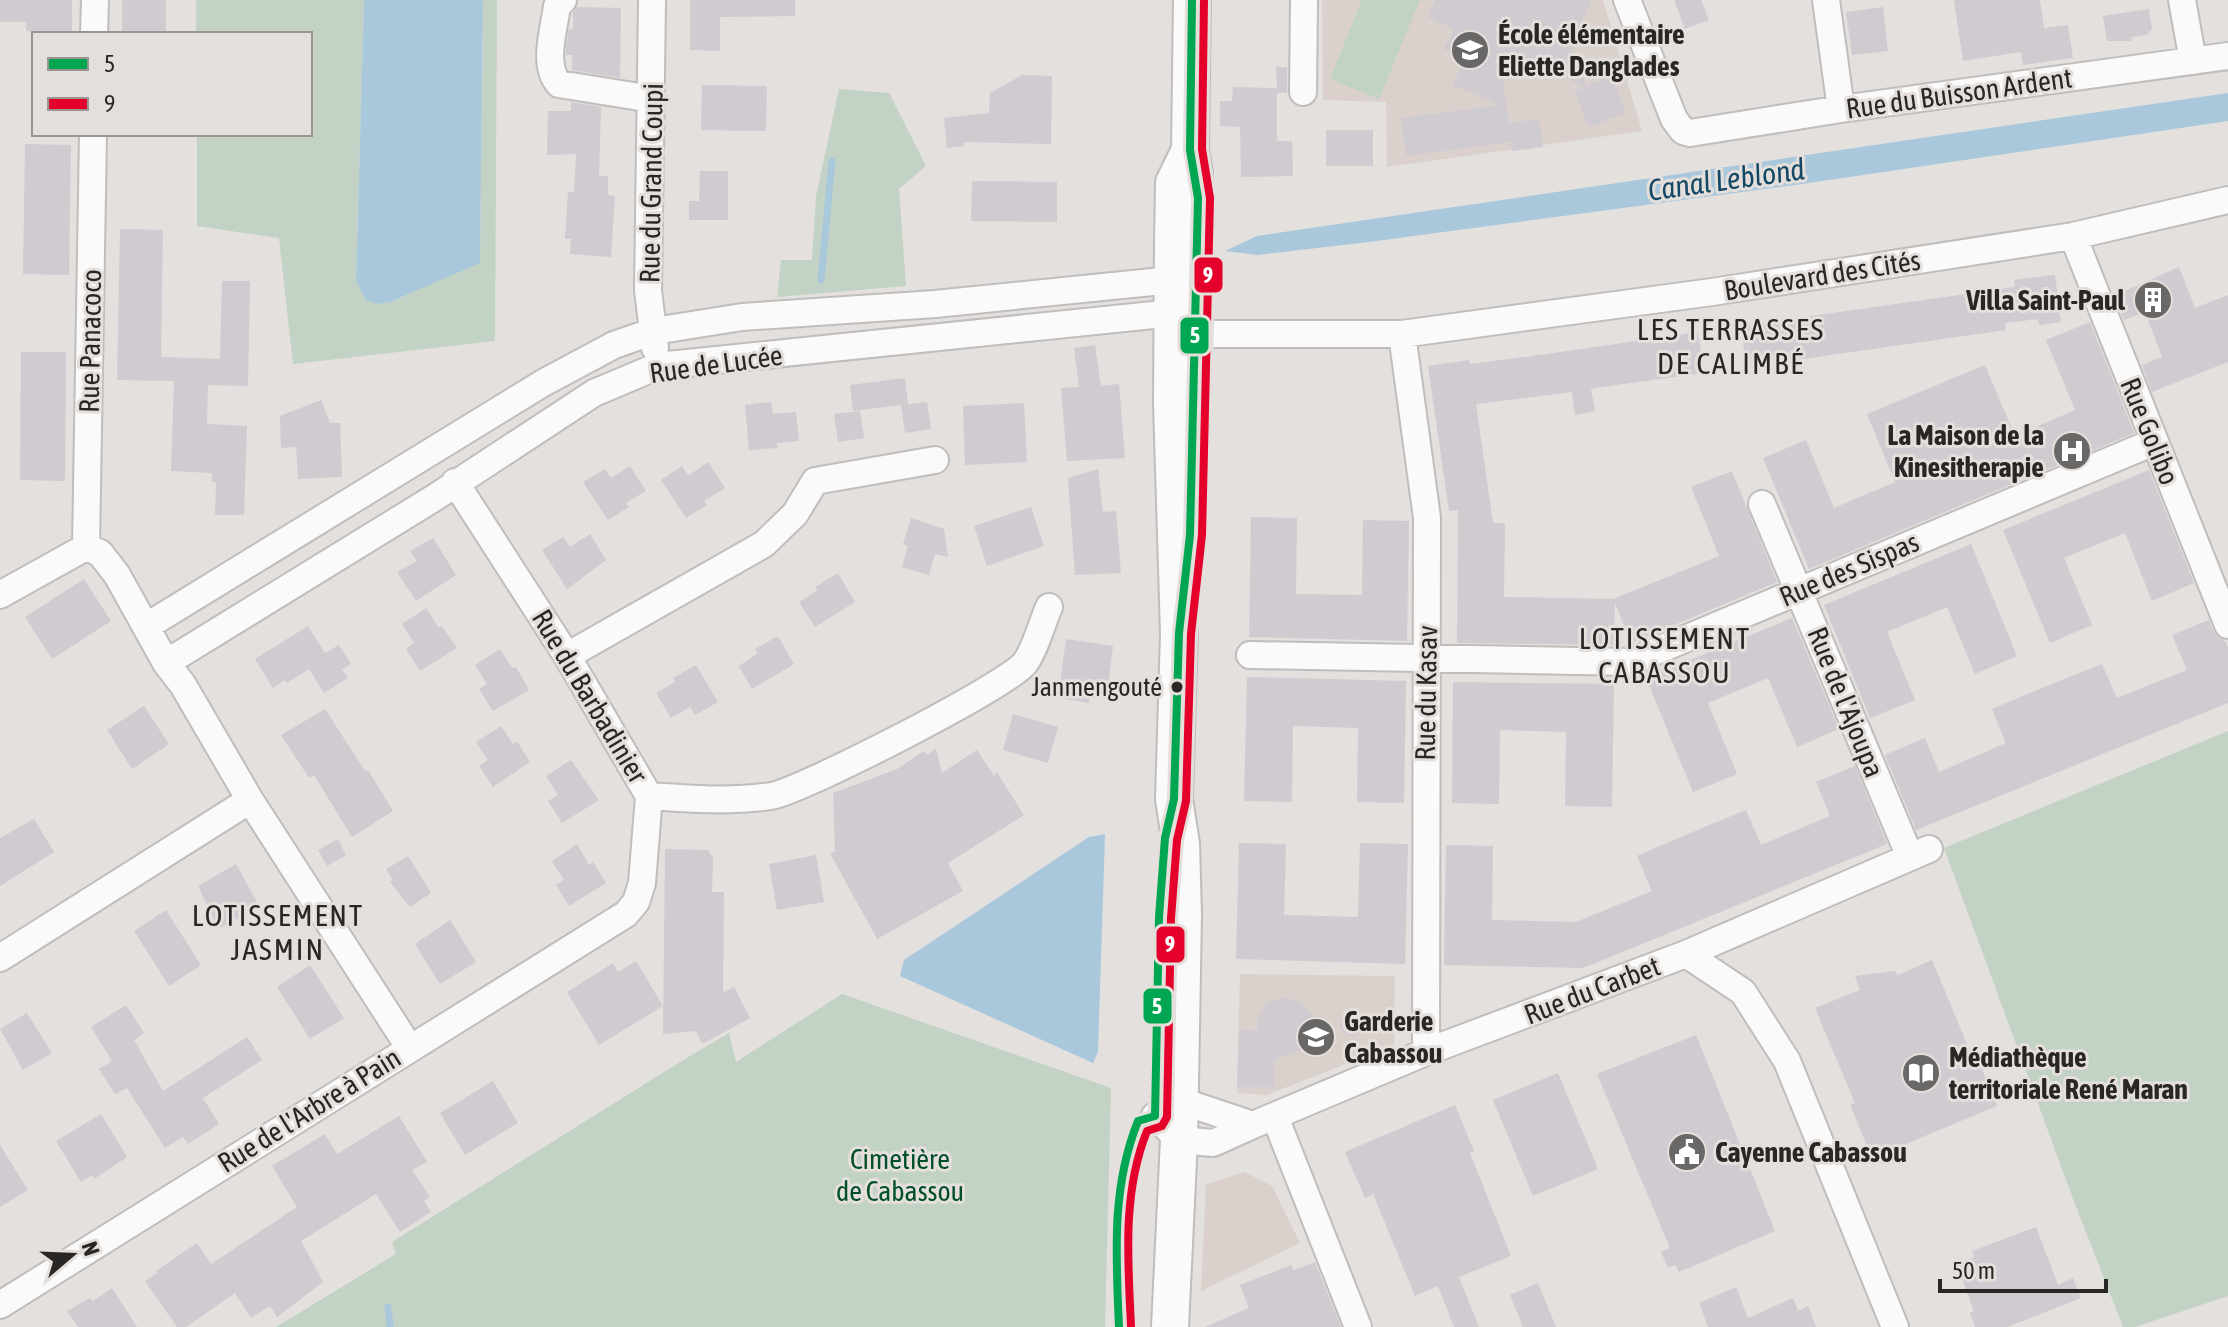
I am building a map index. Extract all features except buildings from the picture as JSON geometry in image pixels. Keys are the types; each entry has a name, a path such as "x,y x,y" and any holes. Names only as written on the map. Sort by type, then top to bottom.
{"main road":[{"path":"1170,1327 1171,1120 1159,917 1165,838 1174,799 1182,311 1198,198 1190,150 1192,0"},
{"path":"1160,1327 1153,1199 1171,1120"}],"street":[{"path":"94,32 95,0"},
{"path":"563,0 557,6 550,63 552,76 559,84 652,99"},
{"path":"638,0 652,0"},
{"name":"Rue du Grand Coupi","path":"652,0 648,290 658,366"},
{"path":"1303,92 1304,0"},
{"name":"Rue du Buisson Ardent","path":"1627,0 1674,119 1683,131 1690,133 2228,56"},
{"path":"1826,0 1841,109"},
{"path":"2182,0 2193,61"},
{"name":"Rue Panacoco","path":"86,547 93,136"},
{"name":"Boulevard des Cités","path":"1182,311 1402,334 1712,292 2073,236 2228,200"},
{"name":"Rue Golibo","path":"2073,236 2228,625"},
{"path":"147,626 543,383 614,345 654,331 742,317 935,304 1182,311"},
{"name":"Rue de Lucée","path":"166,663 434,498 594,393 658,366 1182,311"},
{"name":"Rue du Kasav","path":"1402,334 1427,518 1426,1052"},
{"name":"Rue des Sispas","path":"1250,655 1630,662 2154,442"},
{"path":"567,656 764,544 795,514 815,481 935,460"},
{"name":"Rue du Barbadinier","path":"409,1047 626,914 636,902 642,883 649,796 567,656 455,482"},
{"name":"Rue de l'Ajoupa","path":"1762,504 1919,853"},
{"path":"0,595 86,547"},
{"name":"Rue de l'Arbre à Pain","path":"0,1305 409,1047 250,800 183,685 166,663 117,575 100,553 86,547"},
{"path":"649,796 712,800 774,795 828,773 985,691 1025,664 1049,607"},
{"path":"0,958 250,800"},
{"name":"Rue du Carbet","path":"1171,1120 1213,1143 1426,1052 1686,954 1919,853"},
{"path":"1686,954 1743,992 1787,1061 1895,1327"},
{"path":"1171,1120 1193,1105 1264,1121 1358,1327"}],"shaded area":[{"name":"École élémentaire Eliette Danglades","path":"1322,0 1603,0 1642,131 1387,167 1386,102 1323,100"},
{"name":"Garderie Cabassou","path":"1240,974 1395,976 1394,1045 1267,1095 1237,1093"},
{"path":"1245,1172 1272,1186 1300,1243 1201,1291 1206,1184"}],"green space":[{"path":"196,0 364,0 356,281 378,304 390,302 480,262 483,0 497,0 495,341 293,364 279,238 197,226 197,136 312,136 312,32 196,32"},
{"path":"1362,0 1420,0 1379,99 1330,79"},
{"path":"839,89 889,93 926,166 899,189 906,286 777,297 781,260 812,260 816,196"},
{"path":"2228,731 2228,1296 2135,1327 2123,1327 1944,848"},
{"name":"Cimetière de Cabassou","path":"842,994 1111,1088 1105,1327 276,1327 396,1254 392,1242 729,1033 736,1062"}],"water":[{"path":"364,0 483,0 480,263 390,302 378,304 366,300 356,281"},
{"name":"Canal Leblond","path":"2228,93 2228,121 1802,184 1369,242 1258,255 1225,251 1257,236"},
{"path":"1105,834 1098,1052 1093,1063 900,976 904,960 1089,837"}],"waterway":[{"path":"821,280 832,161"},
{"path":"388,1307 390,1327"}],"transit line":[{"name":"5","path":"1119,1327 1117,1223 1123,1172 1138,1121 1155,1116 1159,917 1165,838 1174,799 1179,633 1190,535 1198,198 1190,150 1192,0"},
{"name":"9","path":"1131,1326 1128,1227 1134,1178 1147,1131 1162,1126 1167,1117 1171,918 1177,840 1186,801 1191,634 1202,535 1210,198 1202,149 1204,0"}],"place":[{"name":"École élémentaire Eliette Danglades","path":"1470,50"},
{"name":"Villa Saint-Paul","path":"2153,300"},
{"name":"La Maison de la Kinesitherapie","path":"2072,451"},
{"name":"Janmengouté","path":"1177,687"},
{"name":"Garderie Cabassou","path":"1316,1037"},
{"name":"Médiathèque territoriale René Maran","path":"1921,1073"},
{"name":"Cayenne Cabassou","path":"1687,1152"}],"district":[{"name":"LES TERRASSES DE CALIMBÉ","path":"1731,346"},
{"name":"LOTISSEMENT CABASSOU","path":"1665,655"},
{"name":"LOTISSEMENT JASMIN","path":"278,932"}]}
